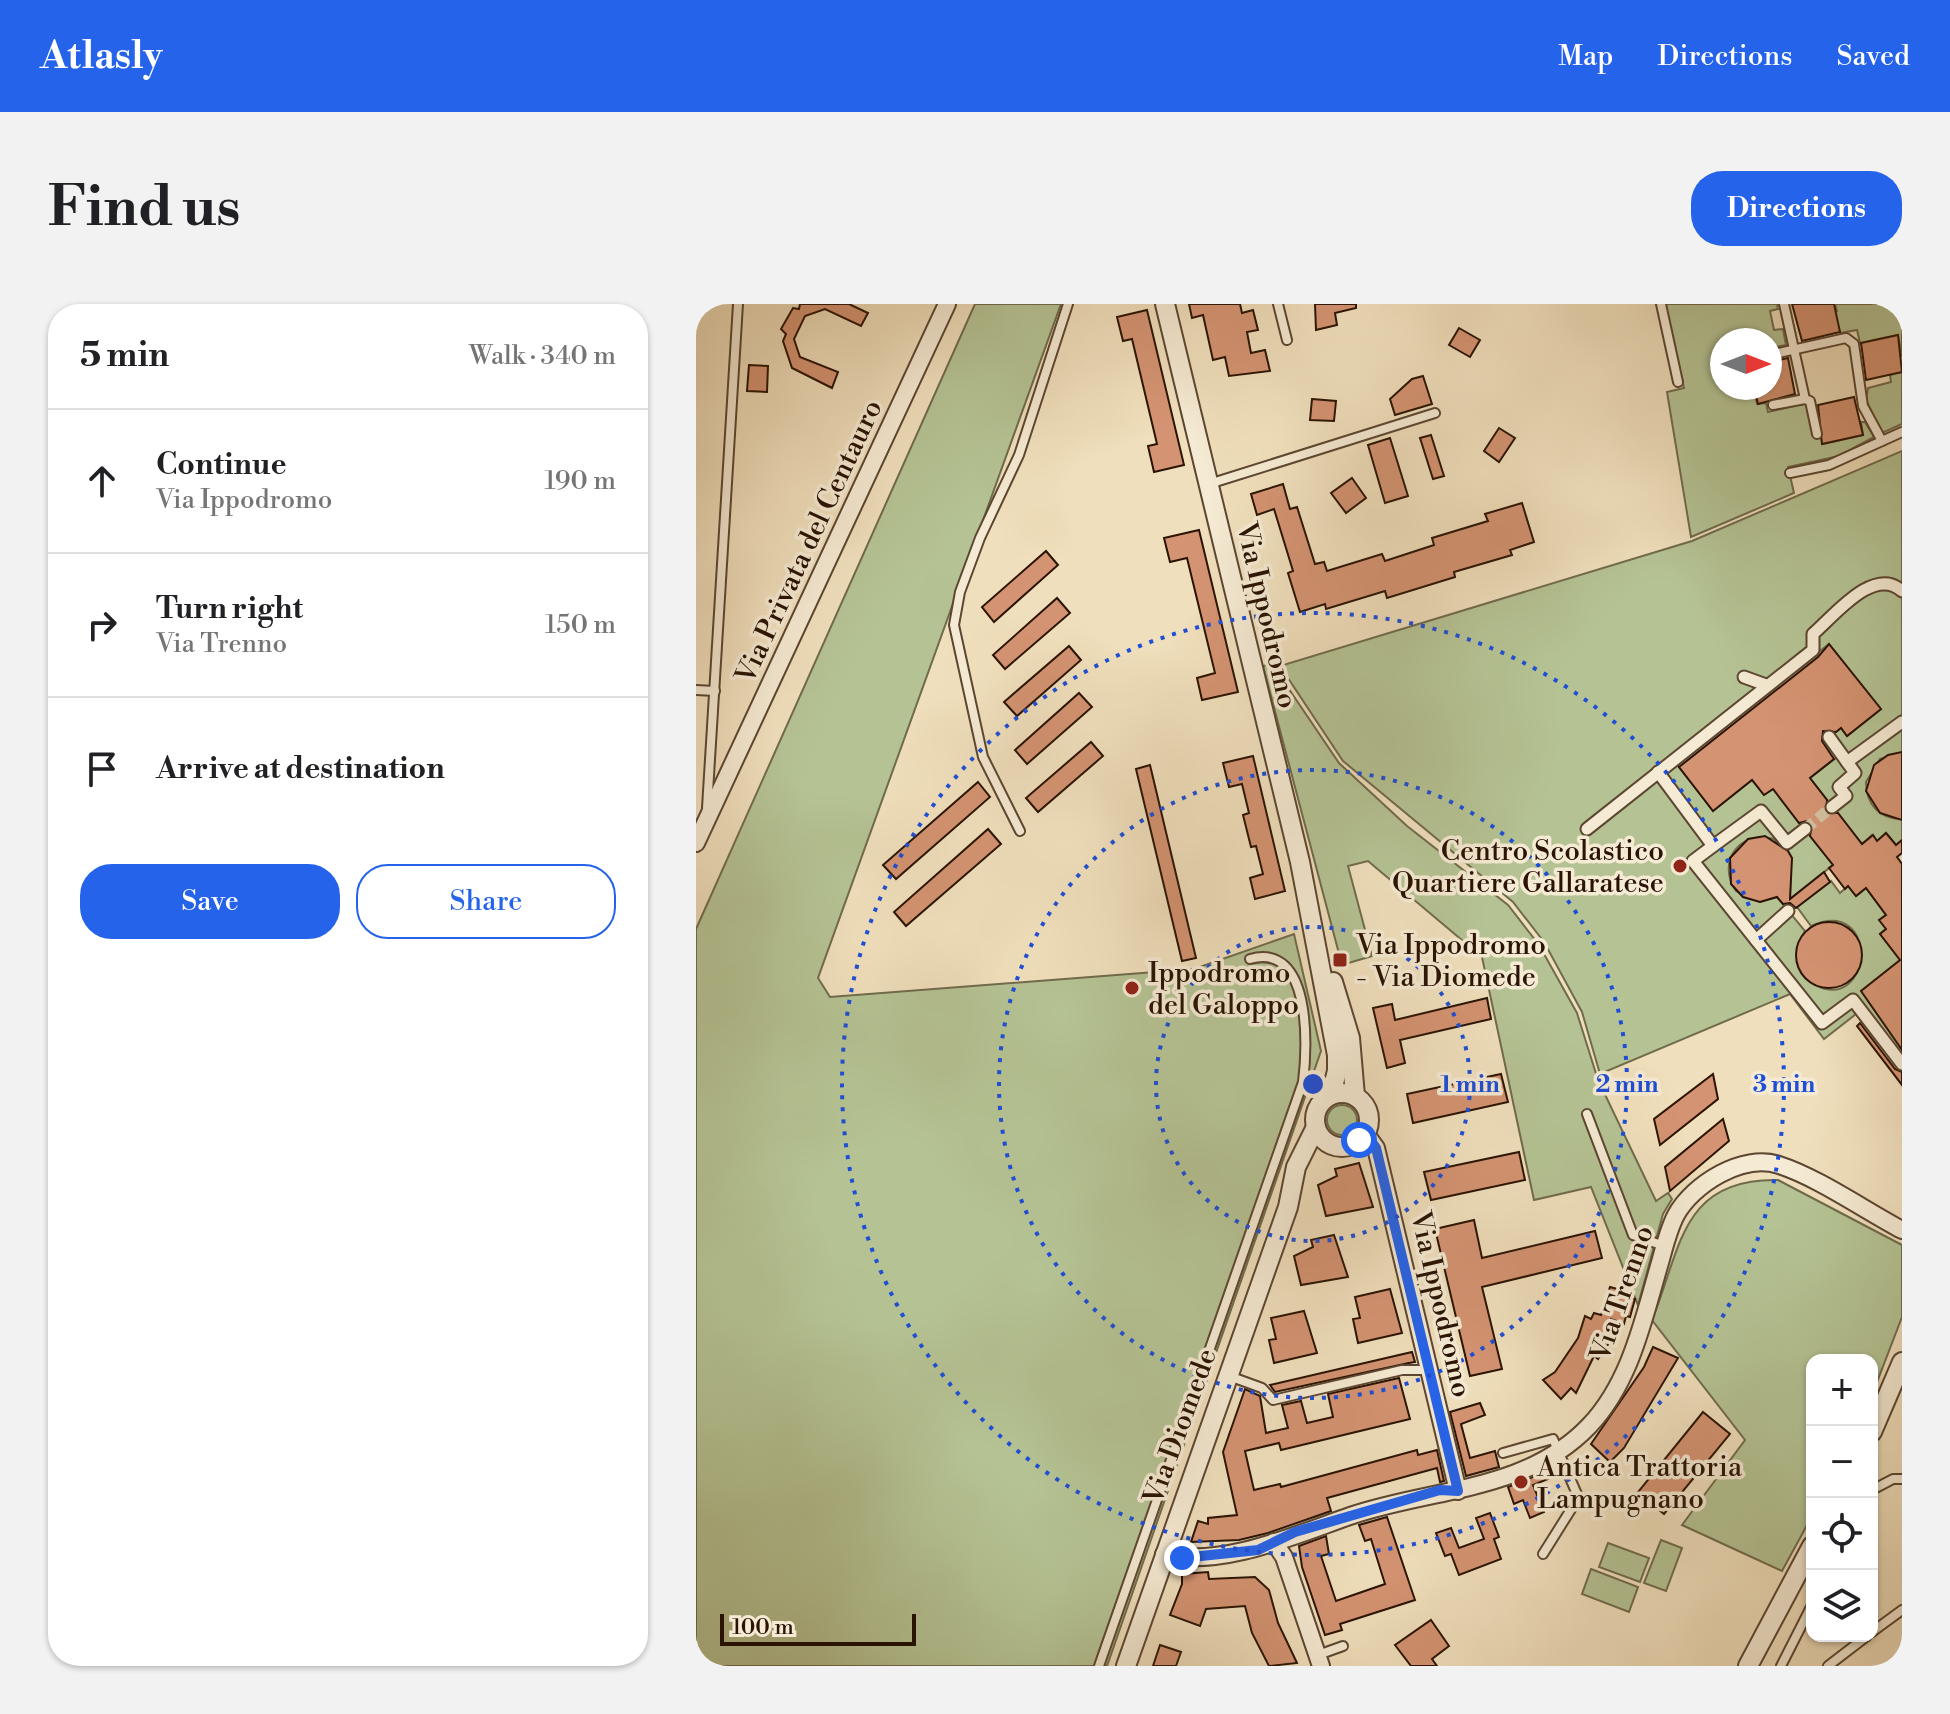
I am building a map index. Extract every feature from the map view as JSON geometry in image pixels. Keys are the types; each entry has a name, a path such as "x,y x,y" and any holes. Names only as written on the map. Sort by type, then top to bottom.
{"street":[{"name":"Via Privata del Centauro","path":"696,843 947,304"},
{"name":"Via Ippodromo","path":"1165,304 1317,938 1337,1055 1336,1082 1331,1095"},
{"path":"1587,829 1813,650 1813,634 1870,586 1888,583 1902,591"},
{"path":"1744,677 1766,685"},
{"path":"1847,762 1902,722"},
{"path":"1829,737 1855,773 1839,787 1846,796 1832,807"},
{"path":"1658,772 1713,846"},
{"path":"1805,829 1787,843 1761,811 1693,861 1822,1023 1853,1000 1902,1064"},
{"path":"1756,940 1788,911"},
{"name":"Via Ippodromo","path":"1317,938 1343,1008 1353,1056 1355,1096"},
{"path":"1343,1093 1355,1096 1368,1114 1365,1133 1350,1145 1330,1144 1316,1127 1317,1109 1331,1095 1343,1093"},
{"name":"Via Diomede","path":"1288,1207 1296,1167 1316,1127"},
{"name":"Via Ippodromo","path":"1365,1133 1376,1148 1458,1491"},
{"name":"Via Diomede","path":"1126,1666 1288,1207 1315,1155 1330,1144"},
{"name":"Via Trenno","path":"1164,1554 1182,1558 1258,1550 1364,1512 1440,1490 1458,1491 1502,1478 1560,1451 1595,1419 1625,1371 1678,1212 1703,1184 1727,1171 1770,1163 1782,1166 1902,1230"},
{"path":"1875,1426 1902,1362"},
{"path":"1274,1542 1284,1557 1319,1661"},
{"path":"1748,1666 1806,1557"}],"lane":[{"path":"707,821 738,304"},
{"path":"1020,831 983,757 954,625 960,592 980,538 1019,455 1068,304"},
{"path":"1278,304 1287,340"},
{"path":"1661,304 1678,382"},
{"path":"1784,304 1805,399"},
{"path":"1782,352 1846,338 1854,344 1863,406 1882,441"},
{"path":"1773,405 1805,399 1810,401 1817,434"},
{"path":"1208,484 1435,413"},
{"path":"1790,473 1829,465 1902,432"},
{"path":"696,690 715,691"},
{"path":"1099,1666 1303,1082 1304,1012 1293,978 1281,961 1266,955 1250,959"},
{"path":"1587,1114 1633,1235 1665,1246"},
{"path":"1227,1375 1262,1388 1273,1400 1402,1370 1425,1370"},
{"path":"1886,1404 1902,1389"},
{"path":"1503,1453 1553,1439 1580,1501"},
{"path":"1878,1487 1893,1479 1902,1479"},
{"path":"1543,1554 1575,1503 1587,1498 1606,1504"},
{"path":"1878,1628 1902,1610"},
{"path":"1781,1666 1806,1617"},
{"path":"1832,1665 1860,1642"},
{"path":"1319,1661 1343,1646"}],"green space":[{"name":"Ippodromo del Galoppo","path":"975,304 1061,304 818,978 830,997 1194,969 1294,934 1321,1051 1107,1666 696,1666 696,929"},
{"path":"1665,304 1777,304 1778,309 1770,311 1774,328 1710,328 1710,400 1756,400 1757,404 1766,403 1768,412 1807,403 1815,438 1821,438 1823,444 1863,435 1861,422 1865,422 1874,437 1839,456 1788,467 1794,493 1691,537 1667,392 1684,388"},
{"path":"1835,304 1902,304 1902,356 1898,352 1901,351 1898,335 1860,343 1857,330 1840,333 1832,313 1837,311"},
{"path":"1782,329 1783,329 1786,345 1782,346"},
{"path":"1902,372 1902,424 1882,433 1866,400 1868,388 1891,382 1890,375"},
{"name":"Centro Scolastico Quartiere Gallaratese","path":"1902,451 1902,754 1880,759 1866,782 1868,797 1875,809 1902,819 1902,840 1896,845 1886,833 1877,841 1872,835 1862,844 1810,778 1837,757 1824,741 1841,728 1847,736 1881,709 1829,644 1677,765 1713,810 1752,780 1764,795 1773,789 1833,865 1790,899 1791,858 1774,839 1762,837 1742,843 1730,859 1730,880 1736,891 1760,902 1777,897 1805,931 1798,946 1797,961 1802,975 1815,985 1834,990 1849,984 1857,971 1861,955 1858,939 1849,926 1833,921 1811,926 1797,907 1831,881 1840,893 1848,886 1856,896 1866,888 1886,915 1880,920 1886,929 1880,934 1900,960 1902,1055 1865,1007 1824,1039 1790,994 1600,1074 1582,1012 1544,942 1513,902 1343,761 1280,666 1692,541"},
{"path":"1272,664 1339,763 1407,826 1508,905 1539,945 1577,1013 1598,1080 1656,1201 1668,1193 1672,1199 1663,1214 1638,1305 1591,1187 1534,1200 1482,957 1368,861 1348,866 1372,956 1342,965 1263,666"},
{"path":"1342,1105 1348,1106 1356,1114 1356,1126 1348,1134 1342,1135 1336,1134 1328,1126 1327,1120 1328,1114 1336,1106"},
{"path":"1778,1180 1902,1245 1902,1317 1878,1379 1878,1354 1806,1354 1806,1527 1782,1571 1682,1525 1745,1440 1652,1320 1689,1223 1703,1205 1721,1191 1746,1183"},
{"path":"1661,1540 1682,1548 1666,1591 1644,1583"},
{"path":"1608,1543 1649,1558 1640,1582 1599,1567"},
{"path":"1591,1569 1638,1587 1629,1612 1582,1594"}],"building":[{"path":"800,304 849,304 868,313 861,326 825,309 805,316 794,339 800,357 838,372 832,388 792,368 783,341 786,334 781,329 793,308 799,309"},
{"path":"1189,304 1240,304 1242,313 1253,310 1258,330 1247,332 1251,353 1265,350 1270,371 1229,376 1225,357 1213,360 1203,315 1192,318"},
{"path":"1315,304 1356,304 1356,308 1335,313 1337,325 1316,330"},
{"path":"1792,304 1834,304 1840,332 1802,341"},
{"path":"1147,310 1184,465 1154,472 1148,446 1157,444 1132,339 1123,341 1117,317"},
{"path":"1459,328 1480,340 1470,357 1449,345"},
{"path":"1898,335 1902,372 1866,380 1861,343"},
{"path":"1788,358 1795,394 1782,398 1782,359"},
{"path":"749,365 768,366 767,392 747,391"},
{"path":"1423,376 1432,404 1395,415 1390,399 1412,379"},
{"path":"1854,397 1863,435 1822,444 1818,405"},
{"path":"1312,399 1336,401 1334,421 1310,420"},
{"path":"1499,428 1515,438 1499,462 1484,451"},
{"path":"1431,435 1444,476 1433,479 1420,438"},
{"path":"1390,438 1408,496 1385,503 1368,445"},
{"path":"1352,478 1366,498 1346,513 1331,493"},
{"path":"1283,484 1290,509 1297,507 1315,564 1324,562 1327,571 1382,554 1385,561 1434,545 1432,538 1488,521 1485,514 1522,503 1534,542 1510,550 1512,555 1454,572 1455,577 1387,598 1385,591 1326,609 1325,604 1300,612 1288,573 1293,571 1274,509 1257,515 1251,494"},
{"path":"1199,530 1238,692 1202,700 1197,678 1215,673 1187,558 1170,562 1164,538"},
{"path":"1046,551 1058,565 994,622 982,607"},
{"path":"1057,598 1070,613 1005,669 993,655"},
{"path":"1829,644 1881,709 1847,736 1841,728 1836,732 1823,731 1822,741 1834,759 1810,778 1827,800 1826,813 1838,813 1862,844 1873,835 1877,841 1886,833 1896,845 1902,840 1902,853 1897,857 1902,864 1902,1050 1861,991 1900,960 1880,934 1886,929 1879,920 1886,915 1866,888 1856,896 1848,886 1845,889 1829,868 1833,865 1810,836 1812,824 1807,821 1799,823 1773,789 1764,795 1752,780 1713,811 1679,767 1818,657"},
{"path":"1069,646 1081,660 1017,716 1004,702"},
{"path":"1079,693 1092,707 1027,764 1015,750"},
{"path":"1091,742 1103,756 1038,812 1026,798"},
{"path":"1902,752 1902,820 1880,813 1866,791 1874,765 1888,755"},
{"path":"1253,756 1285,891 1255,899 1250,878 1263,874 1256,846 1251,847 1243,815 1249,813 1242,784 1229,787 1223,763"},
{"path":"1150,765 1196,958 1182,961 1136,769"},
{"path":"978,782 990,797 896,879 883,865"},
{"path":"988,829 1001,844 906,926 894,912"},
{"path":"1765,836 1788,851 1792,858 1790,899 1824,872 1830,882 1796,908 1790,903 1783,904 1777,897 1760,902 1743,897 1731,884 1730,858 1748,839"},
{"path":"1822,922 1836,922 1848,927 1857,936 1862,955 1860,968 1853,979 1836,988 1822,988 1810,983 1801,974 1796,962 1796,948 1801,936 1810,927"},
{"path":"1487,998 1491,1019 1400,1040 1405,1063 1387,1068 1373,1008 1392,1004 1395,1020"},
{"path":"1860,1023 1895,1069 1902,1072 1902,1085 1857,1026"},
{"path":"1501,1074 1508,1102 1413,1123 1407,1094"},
{"path":"1713,1074 1718,1099 1660,1145 1654,1119"},
{"path":"1723,1119 1729,1141 1670,1191 1665,1167"},
{"path":"1519,1152 1525,1180 1431,1200 1424,1172"},
{"path":"1359,1163 1373,1207 1326,1216 1318,1185 1337,1176 1335,1169"},
{"path":"1474,1220 1482,1258 1595,1231 1602,1258 1482,1287 1502,1369 1470,1376 1435,1229"},
{"path":"1334,1235 1348,1277 1301,1285 1294,1256 1313,1247 1311,1240"},
{"path":"1610,1287 1632,1293 1631,1298 1635,1299 1630,1317 1626,1316 1624,1324 1611,1319 1604,1341 1609,1343 1598,1359 1594,1356 1576,1393 1571,1388 1561,1399 1543,1380 1555,1372 1578,1338 1585,1316 1591,1319 1594,1313 1601,1315"},
{"path":"1390,1289 1402,1333 1358,1343 1353,1319 1360,1318 1355,1297"},
{"path":"1304,1311 1317,1353 1274,1363 1269,1340 1276,1339 1271,1318"},
{"path":"1653,1347 1678,1358 1624,1448 1610,1462 1591,1444 1644,1367"},
{"path":"1412,1352 1415,1362 1275,1392 1270,1385"},
{"path":"1399,1378 1410,1419 1281,1450 1279,1443 1245,1451 1254,1490 1280,1484 1281,1487 1417,1450 1418,1455 1437,1450 1444,1481 1440,1482 1437,1468 1327,1498 1331,1511 1268,1533 1239,1540 1191,1542 1198,1521 1208,1524 1208,1518 1237,1515 1223,1452 1245,1389 1260,1396 1266,1433 1288,1428 1282,1405 1301,1401 1307,1423 1333,1417 1328,1394"},
{"path":"1480,1403 1485,1415 1461,1424 1470,1458 1495,1451 1499,1467 1466,1476 1450,1412"},
{"path":"1703,1412 1730,1434 1664,1514 1638,1492"},
{"path":"1545,1472 1548,1479 1533,1485 1544,1512 1530,1518 1523,1500 1514,1504 1508,1487"},
{"path":"1490,1513 1499,1537 1494,1539 1501,1559 1459,1575 1451,1554 1445,1556 1436,1533 1451,1528 1459,1548 1484,1539 1476,1518"},
{"path":"1387,1517 1415,1600 1340,1624 1342,1630 1325,1635 1302,1567 1299,1546 1326,1536 1329,1554 1321,1556 1336,1601 1385,1584 1371,1539 1365,1541 1359,1525"},
{"path":"1208,1572 1209,1579 1255,1577 1269,1590 1278,1623 1297,1663 1269,1666 1252,1633 1245,1606 1206,1609 1200,1626 1170,1615 1182,1584 1182,1574"},
{"path":"1431,1620 1449,1646 1432,1659 1437,1666 1411,1666 1395,1645"},
{"path":"1160,1645 1181,1652 1176,1666 1153,1666"}],"tunnel":[{"path":"1805,829 1832,807"}],"place":[{"name":"Centro Scolastico Quartiere Gallaratese","path":"1680,866"},
{"name":"Via Ippodromo - Via Diomede","path":"1340,960"},
{"name":"Ippodromo del Galoppo","path":"1132,988"},
{"name":"Antica Trattoria Lampugnano","path":"1521,1482"}],"route":[{"path":"1182,1558 1258,1550 1295,1532 1440,1490 1458,1491 1376,1148 1365,1133 1359,1140"}]}
